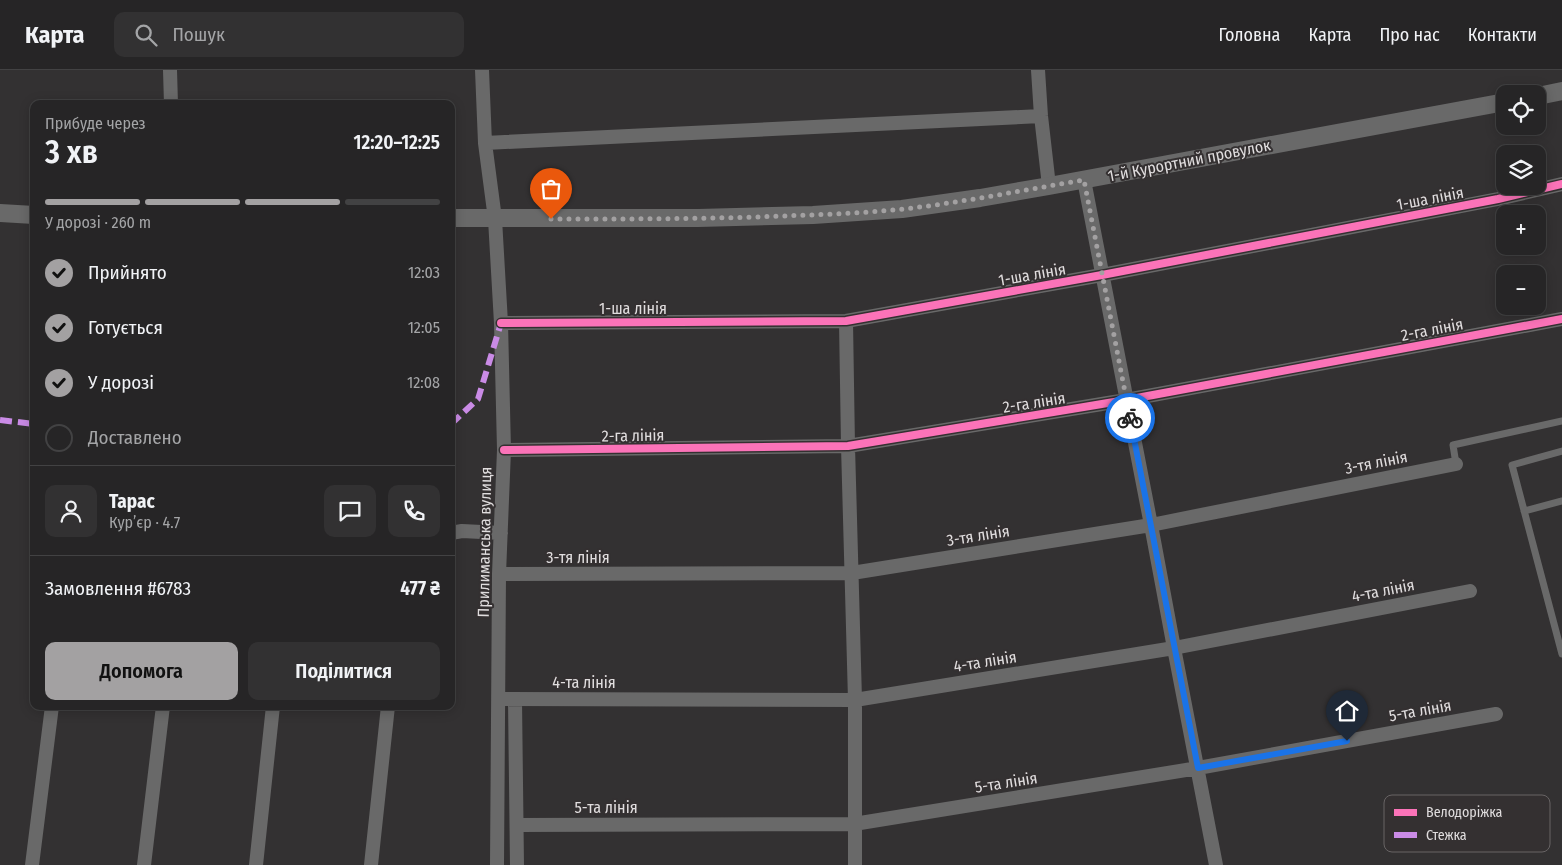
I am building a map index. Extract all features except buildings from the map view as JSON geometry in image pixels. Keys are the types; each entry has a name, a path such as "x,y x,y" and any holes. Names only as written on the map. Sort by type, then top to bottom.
{"street":[{"path":"170,70 171,100"},
{"name":"Прилиманська вулиця","path":"482,70 485,144 495,219 501,323 504,450 499,574 497,865"},
{"path":"1038,70 1049,186"},
{"path":"1546,94 1562,91"},
{"name":"1-й Курортний провулок","path":"455,218 698,218 813,215 902,209 1084,180 1496,104"},
{"path":"485,144 1041,116"},
{"path":"1084,180 1216,865"},
{"name":"1-ша лінія","path":"501,323 846,321 1102,275 1498,199 1562,184"},
{"path":"0,213 30,215"},
{"name":"2-га лінія","path":"504,450 848,446 1126,400 1562,319"},
{"path":"846,321 855,700 855,865"},
{"name":"3-тя лінія","path":"499,574 852,573 1151,525 1456,464"},
{"path":"455,533 462,530 501,533"},
{"name":"4-та лінія","path":"499,699 855,700 1174,648 1470,591"},
{"path":"515,700 517,865"},
{"path":"32,865 51,710"},
{"path":"144,865 163,710"},
{"path":"256,865 273,710"},
{"path":"371,865 388,710"},
{"name":"5-та лінія","path":"517,825 854,824 1198,768 1496,714"}],"lane":[{"path":"1456,464 1453,445 1562,421"},
{"path":"1562,451 1512,465 1562,654"},
{"path":"1524,511 1562,501"}],"marked path":[{"path":"455,420 478,399 501,323"},
{"path":"0,420 30,424"}],"cycle path":[{"path":"501,323 846,321 1102,275 1498,199 1562,184"},
{"path":"504,450 848,446 1126,400 1562,319"}],"way so far":[{"path":"551,219 813,215 902,209 1084,180 1130,418"}],"route":[{"path":"1130,418 1198,768 1347,741"}]}
